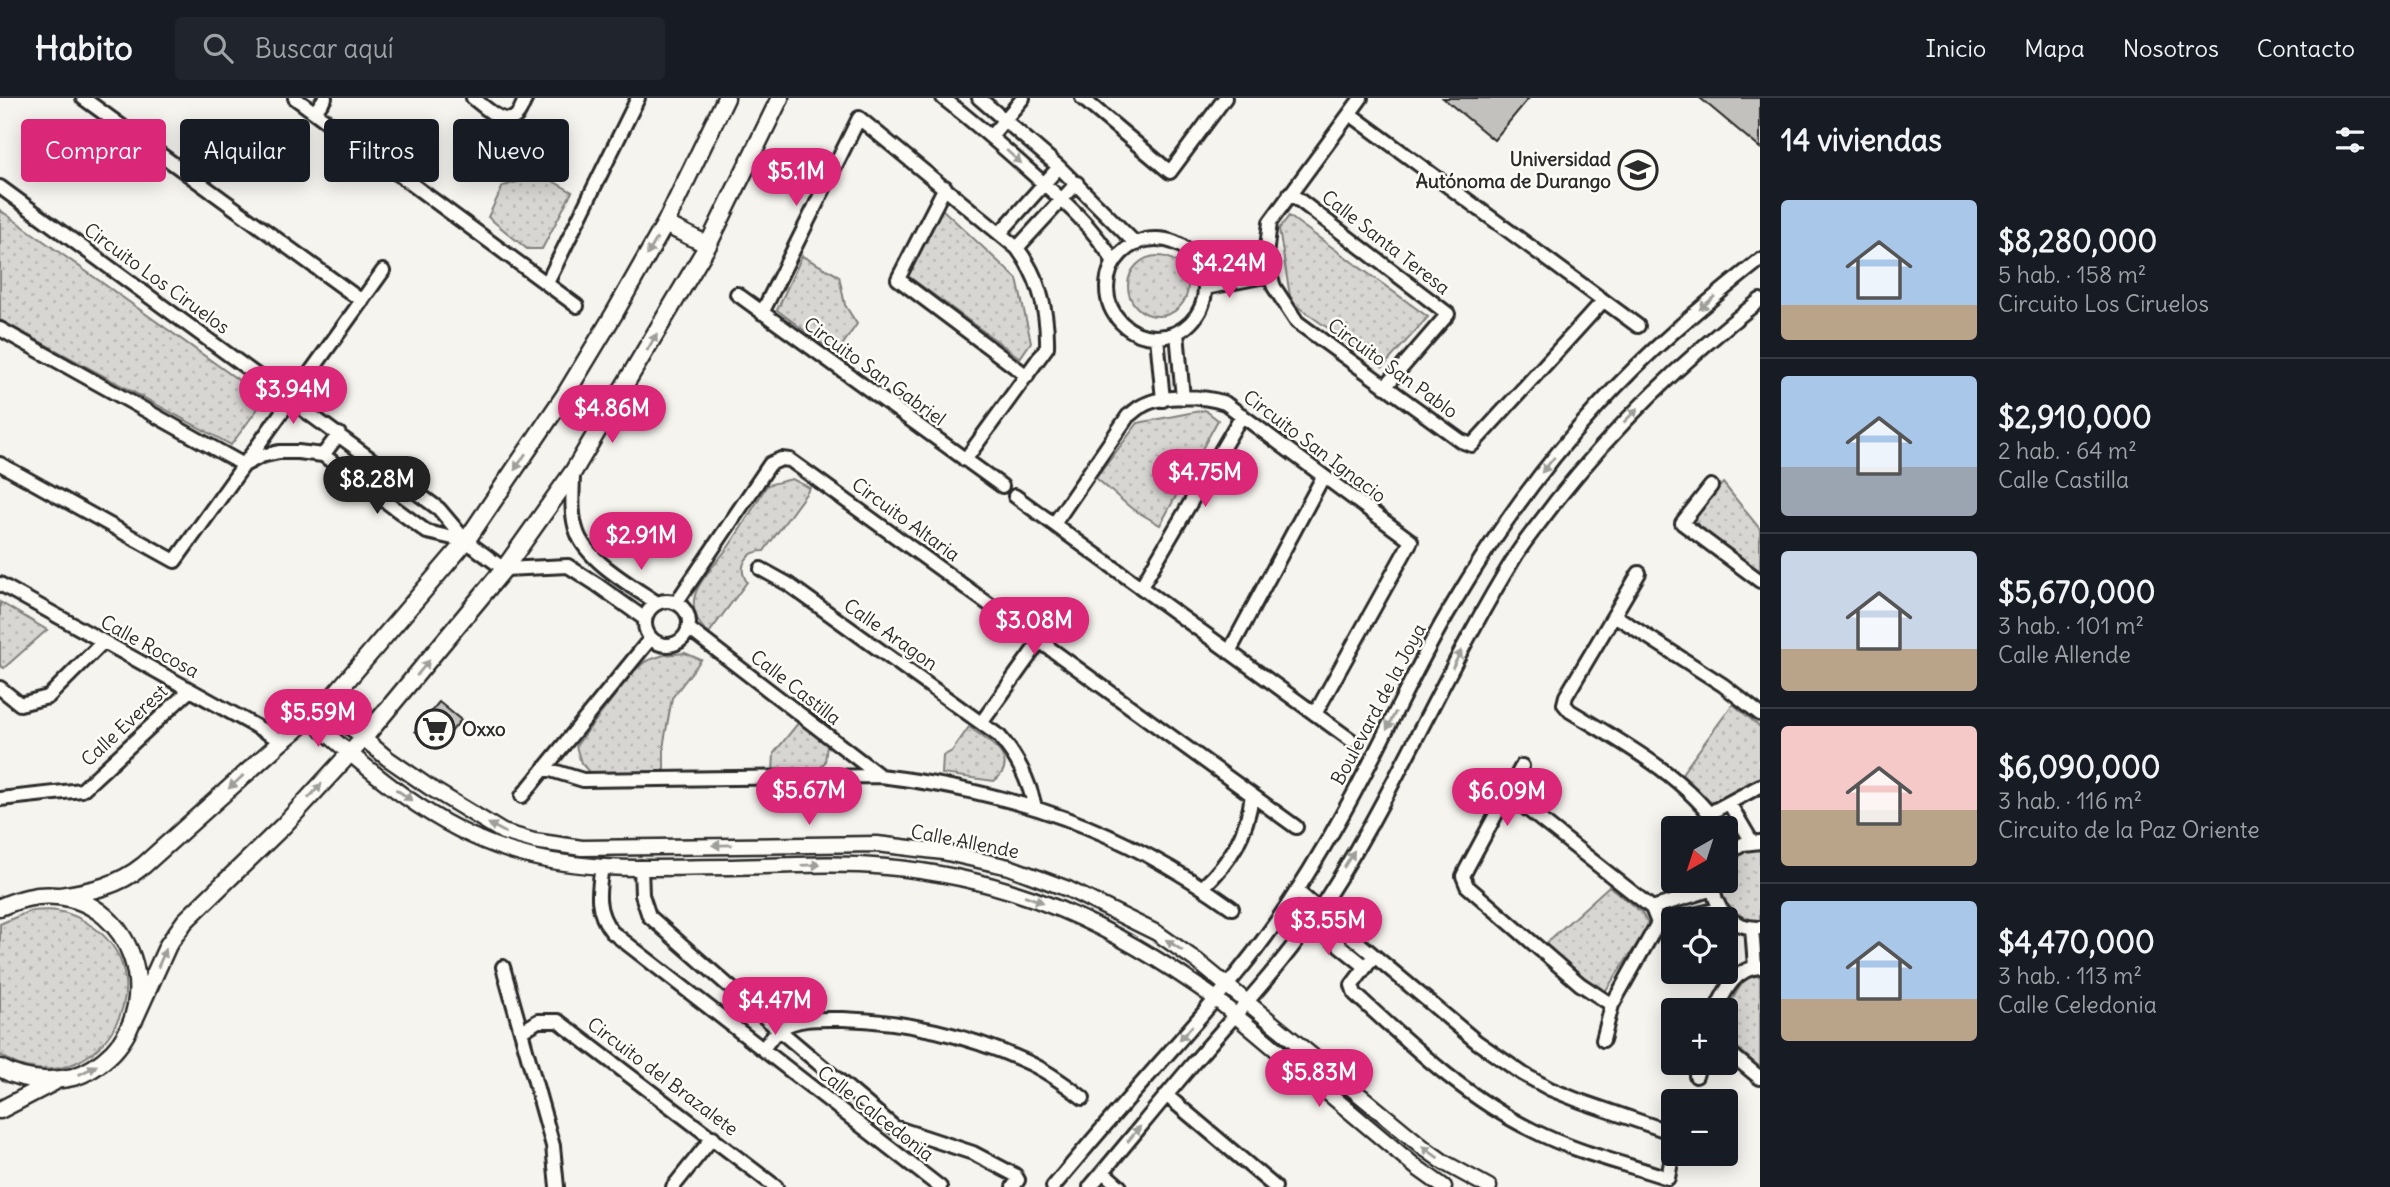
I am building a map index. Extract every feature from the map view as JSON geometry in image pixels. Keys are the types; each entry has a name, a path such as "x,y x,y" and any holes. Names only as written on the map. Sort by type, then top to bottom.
{"main road":[{"path":"60,896 112,885 131,876 325,706 466,541 565,395 665,224 726,98"},
{"path":"0,1110 57,1081 82,1074 104,1062 121,1043 168,945 185,921 284,825 363,739 504,569 573,472 708,246 780,98"},
{"path":"665,224 708,246"},
{"path":"0,907 18,899 39,895 60,896 83,903 103,915 120,932 131,952 138,974 139,998 134,1020"},
{"path":"0,1068 34,1080 57,1081"}],"street":[{"path":"83,98 362,300"},
{"path":"295,98 577,306"},
{"path":"315,112 325,98"},
{"path":"473,98 501,119 509,120 517,116 526,98"},
{"path":"547,283 638,98"},
{"path":"943,98 991,136 1061,200 1094,232 1114,262"},
{"path":"991,136 1023,98"},
{"path":"1082,98 1096,103 1170,172 1225,98"},
{"name":"Circuito San Pablo","path":"1361,98 1270,222 1266,256 1270,275 1274,287 1297,322 1384,387 1461,441 1472,445 1603,301"},
{"path":"975,123 988,101 1005,120 1077,183 1136,244"},
{"path":"1350,114 1638,326"},
{"path":"762,313 859,118 1017,248 1034,275 1048,326 1047,347 965,460"},
{"path":"1000,233 1059,167"},
{"path":"1017,248 1077,183"},
{"name":"Circuito Los Ciruelos","path":"0,187 439,509 466,541 504,569"},
{"path":"945,187 898,279 1027,376"},
{"name":"Calle Santa Teresa","path":"1290,192 1448,314 1384,387"},
{"path":"1147,240 1169,241 1188,251 1201,268 1205,297 1198,315 1177,333 1157,337 1136,333 1120,321 1109,303 1107,282 1114,262 1120,254 1136,244 1147,240"},
{"path":"1201,268 1266,256"},
{"name":"Boulevard de la Joya","path":"1053,1187 1229,986 1266,938 1297,891 1377,749 1451,606 1528,491 1597,406 1634,369 1689,318 1760,260"},
{"path":"0,464 175,561 383,271"},
{"path":"1205,288 1270,275"},
{"name":"Circuito San Gabriel","path":"737,295 1002,486"},
{"path":"1090,1187 1248,1001 1310,922 1404,765 1460,655 1517,554 1590,458 1715,335 1760,300"},
{"path":"0,329 244,465"},
{"path":"1177,333 1183,398"},
{"path":"1157,337 1163,400"},
{"name":"Circuito San Ignacio","path":"1054,524 1128,416 1144,404 1206,397 1226,402 1411,541 1315,714"},
{"path":"1141,587 1242,415"},
{"path":"244,465 261,456 279,452 323,455 338,434"},
{"name":"Circuito Los Ciruelos","path":"323,455 427,532 466,541"},
{"name":"Circuito Altaria","path":"677,603 770,464 781,459 790,460 1296,827"},
{"path":"573,472 573,514 582,546 657,603"},
{"path":"1229,652 1323,477"},
{"path":"1711,486 1682,523 1760,581"},
{"path":"1015,496 1351,740"},
{"path":"568,566 582,546"},
{"path":"504,569 568,566 645,619"},
{"name":"Calle Aragon","path":"761,569 788,583 999,736 1013,752 1029,780 1035,807"},
{"path":"1639,573 1566,696 1566,708 1647,757 1712,816"},
{"path":"611,594 623,579"},
{"name":"Calle Rocosa","path":"0,584 282,741"},
{"path":"657,603 677,603 687,613 688,628 685,635 673,644 658,643 646,630 645,619 651,607 657,603"},
{"path":"1614,615 1723,685 1760,714"},
{"name":"Calle Castilla","path":"688,628 880,776"},
{"path":"522,796 651,638"},
{"path":"982,722 1040,641"},
{"path":"0,688 20,704 48,697 103,642"},
{"name":"Calle Everest","path":"0,799 82,789 190,690"},
{"name":"Calle Allende","path":"325,706 363,739 429,787 503,832 534,841 582,848 877,844 943,852 1009,867 1068,889 1157,933 1197,961 1423,1148 1489,1187"},
{"name":"Calle Allende","path":"309,718 349,753 426,811 468,834 539,859 563,864 640,867 834,864 887,867 1001,887 1104,928 1150,954 1216,999 1416,1167 1444,1187"},
{"path":"1522,766 1463,876 1467,886 1513,926 1580,984 1612,1005"},
{"path":"544,768 583,780 880,776 976,791 1035,807 1106,833 1166,865 1232,908"},
{"path":"1710,813 1760,786"},
{"path":"1507,793 1652,908 1658,923"},
{"path":"1202,887 1219,873 1237,846 1249,816 1252,795"},
{"path":"1729,803 1756,842 1738,848"},
{"name":"Calle Calcedonia","path":"602,866 598,904 605,924 612,932 940,1187"},
{"name":"Calle Calcedonia","path":"640,867 642,895 649,916 779,1030 894,1127 973,1153 1015,1175 1018,1180 1013,1187"},
{"path":"1297,891 1370,962"},
{"path":"1652,908 1692,893"},
{"path":"1288,904 1523,1074 1580,1101 1661,1129"},
{"path":"1603,1040 1612,1005 1658,923 1661,922"},
{"path":"1723,998 1734,979 1745,970 1757,967 1756,928 1738,923"},
{"path":"1370,962 1352,985 1355,994 1445,1073 1500,1112 1533,1131 1565,1144 1668,1178 1670,1166"},
{"path":"503,967 553,1146 557,1187"},
{"path":"763,1049 779,1030 818,1018 866,1020 923,1028 973,1040 1027,1062 1083,1098"},
{"name":"Circuito del Brazalete","path":"521,1032 538,1021 558,1020 776,1187"},
{"path":"1738,1060 1760,1078"},
{"path":"1166,1095 1275,1187"},
{"path":"884,1142 894,1127"},
{"path":"673,1187 713,1137"},
{"path":"1103,1172 1121,1187"}],"shaded area":[{"path":"517,182 554,182 572,192 542,249 527,249 488,217 503,186"},
{"path":"942,209 1017,279 1031,342 1020,358 908,276"},
{"path":"0,210 265,399 231,445 0,320"},
{"path":"1289,216 1428,317 1383,367 1291,302 1279,229"},
{"path":"802,256 839,276 845,305 857,324 836,354 777,310"},
{"path":"1152,256 1164,256 1183,269 1188,286 1186,298 1175,311 1164,316 1152,316 1133,303 1128,292 1128,280 1141,261"},
{"path":"1205,410 1218,420 1160,525 1131,508 1096,478 1138,423"},
{"path":"792,479 810,488 764,551 752,554 745,561 743,571 747,582 709,633 698,621 695,611 697,589 734,538 767,485"},
{"path":"1723,483 1760,529 1760,572 1687,523"},
{"path":"0,602 47,630 4,668 0,666"},
{"path":"685,653 701,660 672,698 664,742 664,772 589,772 581,763 576,746 634,671 646,661 664,655"},
{"path":"1733,704 1760,727 1760,779 1711,804 1680,776"},
{"path":"799,722 827,745 825,762 817,772 773,773 774,753"},
{"path":"969,727 992,744 1003,758 1005,765 1002,773 994,781 942,774 943,756 952,751"},
{"path":"1760,849 1760,921 1738,916 1738,907 1728,907 1722,893 1738,893 1738,854"},
{"path":"1609,886 1642,913 1649,926 1604,993 1544,945"},
{"path":"30,911 62,912 78,917 96,929 116,951 125,977 124,1003 114,1027 98,1048 75,1063 49,1069 19,1065 0,1055 0,924"},
{"path":"1760,976 1760,1068 1738,1048 1738,998 1733,998 1745,977"}],"building":[{"path":"1443,98 1529,98 1494,140"},
{"path":"1700,98 1760,98 1760,148"},
{"path":"439,702 461,720 437,749 415,731"}],"place":[{"name":"Universidad Autónoma de Durango","path":"1638,170"},
{"name":"Oxxo","path":"435,729"}]}
